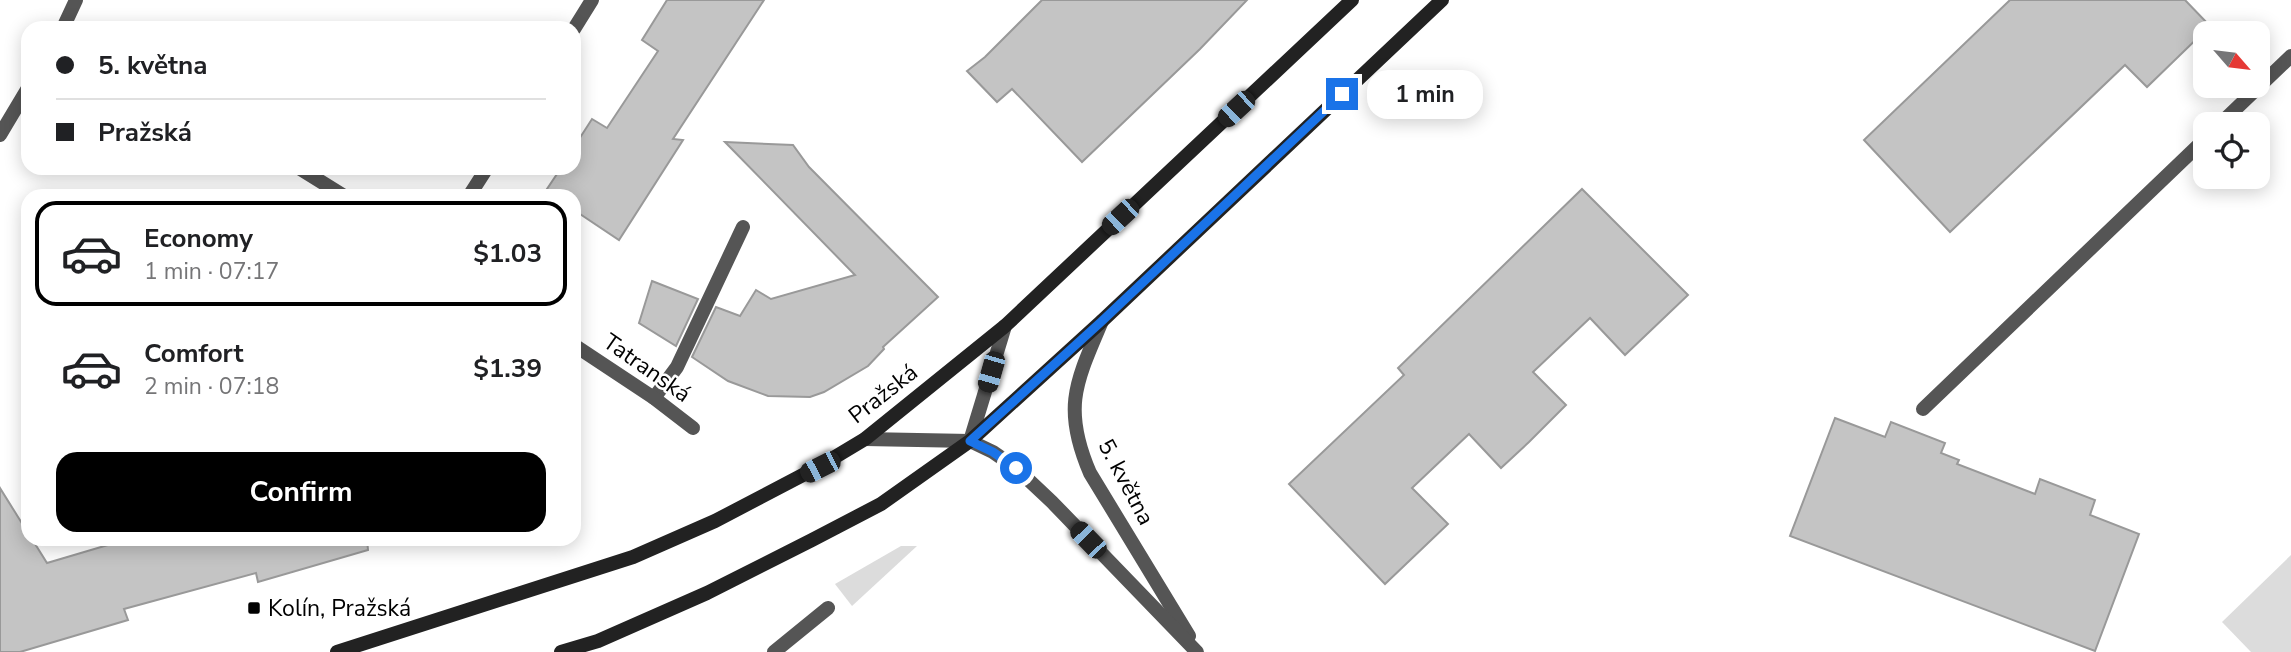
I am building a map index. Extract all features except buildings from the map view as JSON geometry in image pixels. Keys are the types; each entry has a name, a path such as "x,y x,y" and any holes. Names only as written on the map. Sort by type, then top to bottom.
{"street":[{"path":"70,21 76,0"},
{"path":"579,21 592,0"},
{"name":"Pražská","path":"337,652 634,557 715,521 820,467 865,439 1004,326 1352,0"},
{"path":"561,652 598,640 707,593 800,546 881,504 970,441 1102,321 1442,0"},
{"path":"2233,112 2291,56"},
{"path":"0,135 21,100"},
{"path":"1923,410 2193,151"},
{"path":"310,175 333,189"},
{"path":"654,398 677,367 743,227"},
{"name":"5. května","path":"1102,321 1079,376 1076,393 1075,420 1081,452 1090,473 1198,652"},
{"path":"970,441 1004,326"},
{"name":"Tatranská","path":"581,350 654,398 693,428"},
{"path":"865,439 970,441"},
{"name":"5. května","path":"970,441 993,452 1016,468 1198,652"},
{"path":"774,652 828,608"}],"shaded area":[{"path":"901,546 917,546 852,606 835,584"},
{"path":"2291,555 2291,652 2251,652 2222,622"}],"place":[{"name":"Kolín, Pražská","path":"254,608"}],"route":[{"path":"1016,468 993,452 970,441 1102,321 1342,94"}]}
